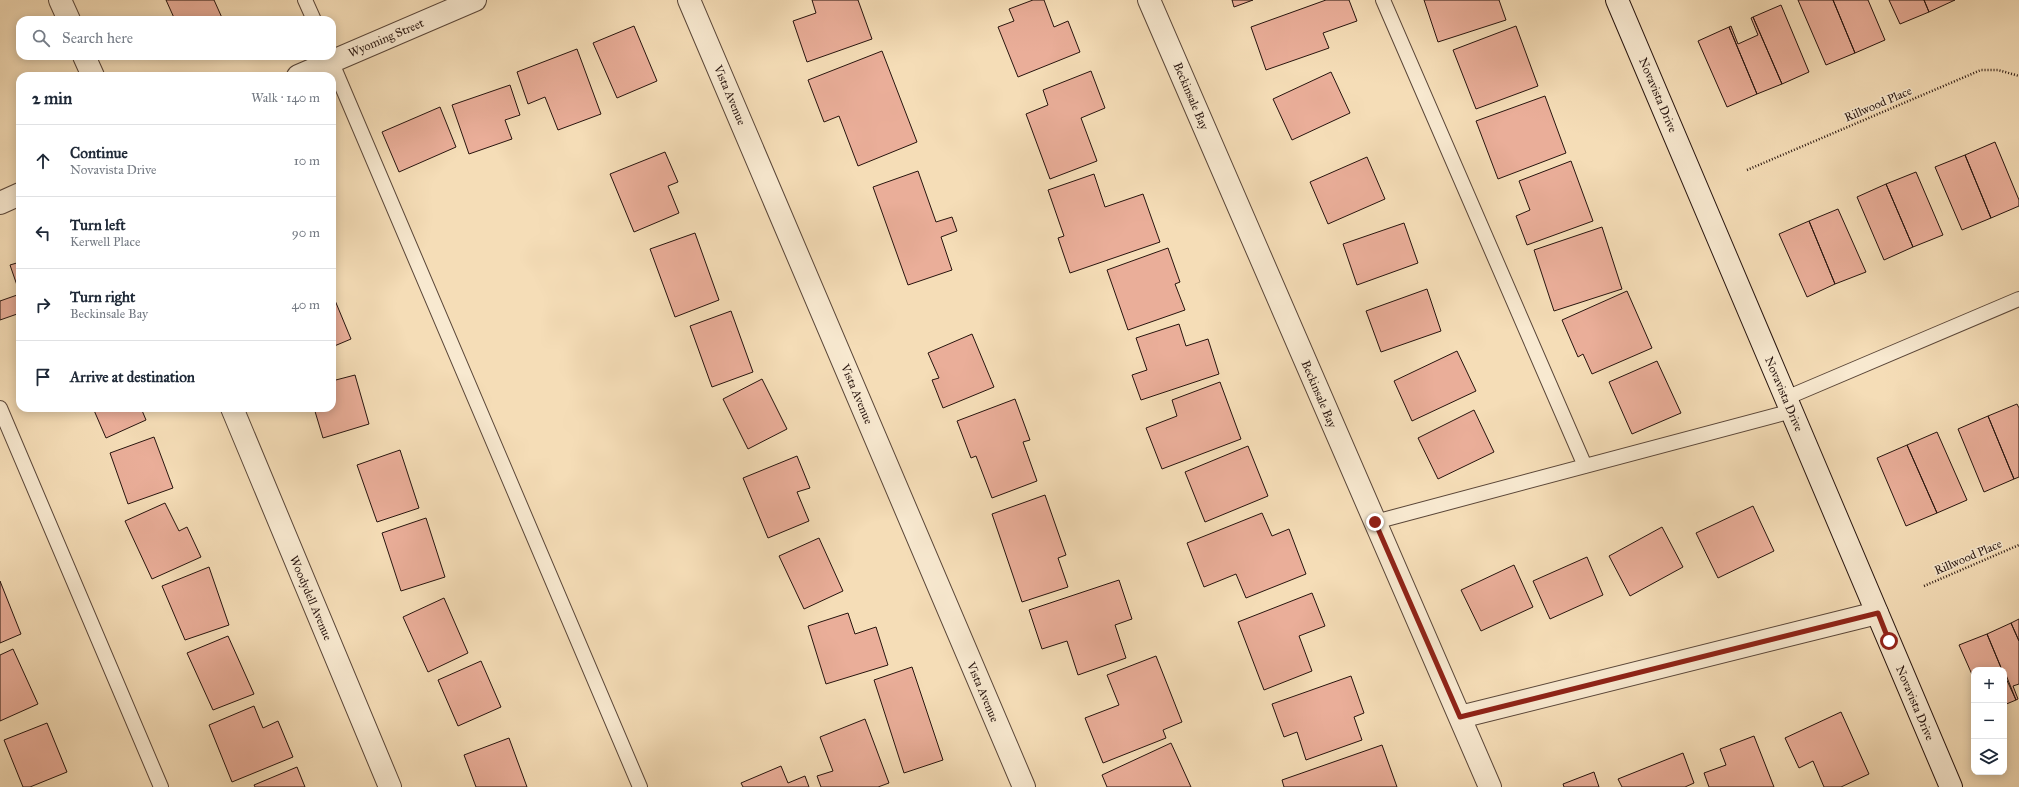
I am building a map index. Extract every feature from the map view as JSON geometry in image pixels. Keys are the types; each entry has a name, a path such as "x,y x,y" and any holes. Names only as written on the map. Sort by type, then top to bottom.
{"street":[{"path":"60,0 67,16"},
{"name":"Wyoming Street","path":"336,57 474,0"},
{"name":"Vista Avenue","path":"689,0 1024,787"},
{"name":"Beckinsale Bay","path":"1149,0 1490,787"},
{"name":"Novavista Drive","path":"1617,0 1951,787"},
{"path":"86,60 91,72"},
{"name":"Wyoming Street","path":"306,72 328,60"},
{"path":"0,203 16,196"},
{"name":"Woodydell Avenue","path":"234,412 390,787"},
{"path":"1460,717 1878,613"}],"lane":[{"path":"305,0 312,16"},
{"path":"1383,0 1585,466"},
{"path":"330,60 336,72"},
{"path":"336,73 640,787"},
{"path":"1375,522 1585,466 1789,404 2019,299"},
{"path":"0,408 161,787"}],"path":[{"name":"Rillwood Place","path":"1747,170 1981,70 1998,70 2019,76"},
{"name":"Rillwood Place","path":"1924,586 2019,545"}],"building":[{"path":"166,0 214,0 221,16 173,16"},
{"path":"812,0 858,0 872,39 807,62 793,21 816,13"},
{"path":"1033,0 1044,0 1054,27 1068,21 1080,52 1018,77 998,27 1014,21 1009,9"},
{"path":"1232,0 1253,0 1234,7"},
{"path":"1326,0 1349,0 1357,21 1323,33 1329,48 1266,70 1251,27"},
{"path":"1424,0 1499,0 1506,20 1438,42"},
{"path":"1798,0 1833,0 1855,53 1826,65"},
{"path":"1833,0 1868,0 1885,40 1855,53"},
{"path":"1889,0 1924,0 1929,12 1900,24"},
{"path":"1924,0 1955,0 1929,12"},
{"path":"1781,5 1809,72 1782,84 1753,17"},
{"path":"1753,17 1782,84 1757,94 1729,27 1731,26 1738,44 1758,35 1751,18"},
{"path":"634,26 657,81 617,98 593,43"},
{"path":"1516,26 1538,86 1476,109 1453,50"},
{"path":"1729,27 1757,94 1727,107 1698,41"},
{"path":"577,49 601,114 558,130 545,97 528,104 517,72"},
{"path":"882,51 917,142 858,166 839,116 824,122 808,80"},
{"path":"1091,71 1105,108 1081,118 1097,161 1050,179 1026,114 1048,105 1043,90"},
{"path":"1331,72 1350,113 1292,140 1273,99"},
{"path":"510,85 520,115 505,120 512,139 469,154 452,105"},
{"path":"1545,96 1566,153 1498,179 1476,121"},
{"path":"440,107 456,147 399,172 382,132"},
{"path":"1995,142 2019,200 2019,206 1991,218 1965,155"},
{"path":"665,152 678,182 668,186 679,213 634,232 610,174"},
{"path":"1965,155 1991,218 1962,230 1935,167"},
{"path":"1367,157 1385,199 1328,224 1310,182"},
{"path":"1571,161 1593,221 1527,245 1516,216 1530,210 1519,181"},
{"path":"918,171 936,222 952,217 957,231 941,237 952,270 908,285 873,187"},
{"path":"1916,172 1943,235 1913,247 1886,184"},
{"path":"1094,174 1105,207 1143,194 1160,242 1070,273 1058,238 1064,236 1048,190"},
{"path":"1886,184 1913,247 1884,260 1857,197"},
{"path":"1838,209 1866,272 1835,284 1809,221"},
{"path":"1809,221 1835,284 1807,297 1779,234"},
{"path":"1404,223 1418,263 1357,285 1343,244"},
{"path":"1602,227 1622,289 1554,311 1534,250"},
{"path":"695,233 719,300 675,317 650,249"},
{"path":"1168,248 1180,282 1175,284 1185,310 1128,330 1107,270"},
{"path":"16,263 16,282 10,265"},
{"path":"1427,289 1441,331 1381,352 1366,311"},
{"path":"1627,291 1652,348 1592,374 1583,354 1578,357 1562,320"},
{"path":"16,295 16,314 0,320 0,301"},
{"path":"336,303 351,339 336,345"},
{"path":"731,311 753,372 712,387 690,326"},
{"path":"1179,324 1186,346 1208,339 1219,374 1141,400 1132,375 1147,370 1136,338"},
{"path":"972,334 994,387 943,408 932,380 939,378 928,353"},
{"path":"1457,351 1476,391 1412,421 1394,381"},
{"path":"1657,361 1681,413 1632,434 1609,382"},
{"path":"355,375 369,424 323,438 315,412 336,412 336,380"},
{"path":"762,379 787,429 748,449 723,399"},
{"path":"1220,382 1241,439 1162,469 1146,428 1177,416 1172,400"},
{"path":"1015,399 1030,440 1023,442 1037,481 992,498 976,456 971,458 957,421"},
{"path":"2017,404 2019,408 2019,477 2014,479 1988,416"},
{"path":"1474,410 1494,452 1438,479 1418,438"},
{"path":"95,412 143,412 146,420 106,438"},
{"path":"1988,416 2014,479 1984,492 1958,429"},
{"path":"1937,432 1967,500 1937,513 1907,445"},
{"path":"154,437 173,488 128,504 110,453"},
{"path":"1907,445 1937,513 1906,526 1877,458"},
{"path":"1248,446 1268,496 1205,522 1185,472"},
{"path":"400,450 419,508 377,522 357,465"},
{"path":"797,456 810,488 797,492 809,521 768,538 743,478"},
{"path":"1045,495 1066,555 1058,558 1068,587 1022,602 992,514"},
{"path":"165,503 179,531 187,527 201,557 152,579 125,521"},
{"path":"1753,506 1774,551 1718,578 1696,533"},
{"path":"1262,513 1272,536 1289,529 1306,574 1246,598 1236,574 1204,587 1187,543"},
{"path":"426,518 445,577 401,591 382,533"},
{"path":"1662,527 1683,567 1630,596 1609,556"},
{"path":"819,538 843,591 804,609 779,556"},
{"path":"1587,557 1603,595 1550,619 1533,581"},
{"path":"1514,565 1533,607 1481,631 1461,590"},
{"path":"209,567 229,625 185,640 162,586"},
{"path":"1119,580 1132,619 1115,625 1126,658 1078,675 1067,641 1042,649 1029,610"},
{"path":"0,581 21,634 0,643"},
{"path":"1312,593 1325,626 1299,636 1312,671 1264,690 1238,622"},
{"path":"444,598 468,653 428,672 403,617"},
{"path":"848,613 855,634 876,627 888,665 826,684 808,626"},
{"path":"2019,619 2019,641 2011,623"},
{"path":"2011,623 2019,641 2019,684 2013,686 2018,699 2016,700 2007,678 2007,667 2001,667 1987,634"},
{"path":"1987,634 2001,667 1971,667 1971,672 1959,645"},
{"path":"228,636 254,694 213,710 187,653"},
{"path":"13,649 38,704 0,721 0,655"},
{"path":"1156,656 1182,722 1163,730 1166,738 1103,763 1085,718 1119,705 1107,675"},
{"path":"481,661 501,707 458,726 438,680"},
{"path":"912,667 943,760 904,773 874,680"},
{"path":"1351,676 1364,713 1354,717 1362,740 1306,760 1297,732 1284,737 1272,704"},
{"path":"2007,680 2016,700 2007,704"},
{"path":"254,706 263,728 278,721 293,757 232,782 209,725"},
{"path":"1841,712 1869,774 1841,787 1824,787 1813,761 1799,768 1785,738"},
{"path":"865,719 889,783 878,787 821,787 817,776 833,771 820,737"},
{"path":"47,723 67,772 30,787 23,787 4,740"},
{"path":"1754,736 1774,787 1709,787 1704,773 1726,765 1720,749"},
{"path":"509,738 527,787 476,787 464,755"},
{"path":"1171,743 1191,787 1107,787 1102,775"},
{"path":"1382,745 1397,787 1284,787 1282,780"},
{"path":"1683,753 1694,783 1685,787 1622,787 1618,779"},
{"path":"781,766 788,783 805,776 809,787 743,787 741,783"},
{"path":"297,767 305,787 255,787 254,785"},
{"path":"1594,772 1599,787 1564,787 1563,784"}],"route":[{"path":"1375,522 1460,717 1878,613 1889,641"}]}
